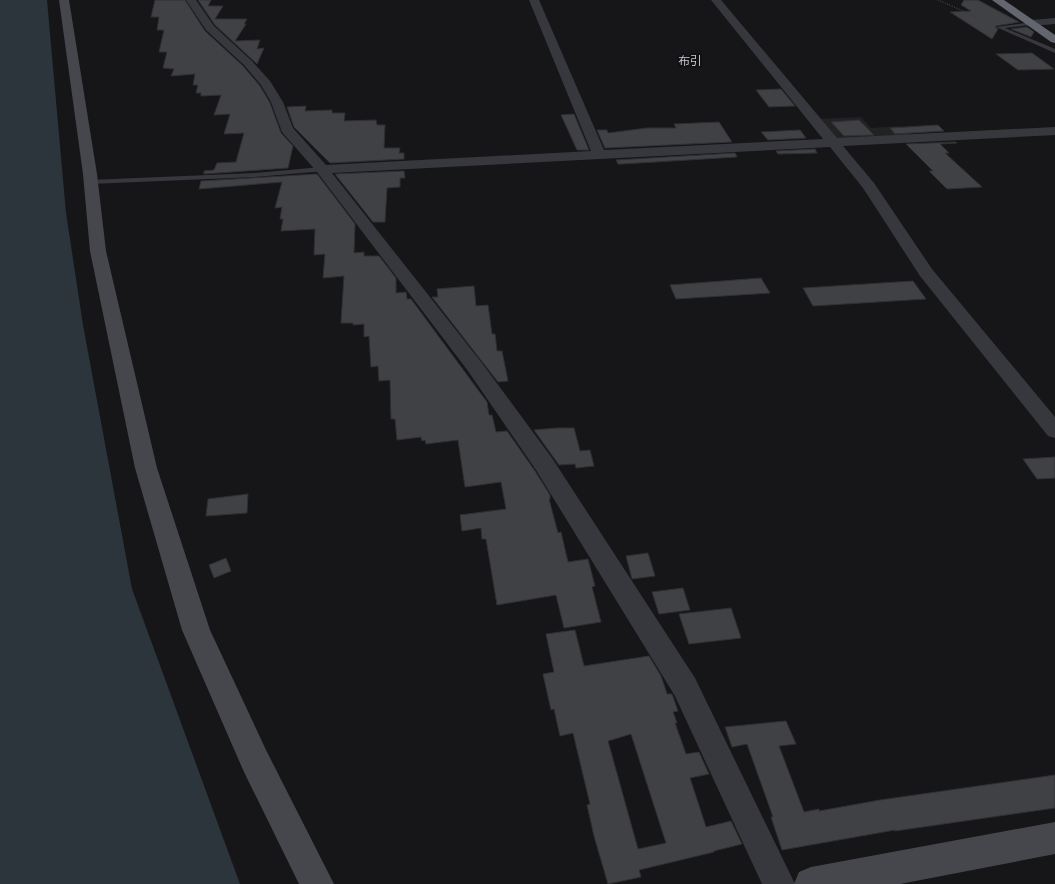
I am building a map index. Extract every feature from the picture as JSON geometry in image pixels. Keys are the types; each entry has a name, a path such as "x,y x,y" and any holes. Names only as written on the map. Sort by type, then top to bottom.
{"highway":[{"path":"997,0 1036,23 1055,32"},
{"path":"1008,0 1055,40"}],"street":[{"path":"64,0 104,286 117,337 144,461 164,533 196,630 255,761 317,884"},
{"path":"190,0 210,28 248,63 266,83 277,102 287,129 322,169 475,367 544,464 685,687 779,884"},
{"path":"534,0 599,154"},
{"path":"716,0 869,186 926,272 1055,431"},
{"path":"1036,23 1055,22"},
{"path":"322,169 1055,131"},
{"path":"811,884 1055,838"}],"lane":[{"path":"999,27 1036,23"},
{"path":"999,27 1055,51"},
{"path":"90,182 255,175 322,169"}],"path":[{"path":"938,0 999,27"}],"shaded area":[{"path":"0,0 47,0 66,213 83,325 132,589 240,884 0,884"},
{"path":"861,117 871,128 900,126 911,137 835,141 817,119"}],"building":[{"path":"155,0 185,0 205,31 243,66 260,86 270,103 281,133 293,146 288,168 204,174 204,171 214,170 217,163 236,162 244,133 224,134 230,114 214,115 221,95 201,96 201,93 196,93 198,85 193,85 195,74 171,76 174,69 163,68 167,52 159,52 164,30 157,30 159,17 151,17"},
{"path":"198,0 211,0 208,6 223,6 215,19 247,19 244,24 246,24 235,41 260,40 257,49 264,48 257,64 215,25"},
{"path":"964,0 978,0 1019,22 996,26 995,27 998,29 992,39 950,12 971,11 961,5"},
{"path":"1027,27 1034,32 1031,37 1011,29"},
{"path":"1032,53 1054,69 1018,70 996,54"},
{"path":"781,89 795,106 769,107 756,90"},
{"path":"306,106 305,111 332,110 332,113 345,113 344,121 376,120 377,125 385,125 384,148 400,148 399,153 404,153 404,159 330,163 294,127 287,107"},
{"path":"574,114 589,150 577,150 561,115"},
{"path":"859,120 874,135 844,136 831,122"},
{"path":"719,122 732,142 605,148 597,130 607,130 608,133 647,128 676,128 674,124"},
{"path":"938,125 944,131 895,134 890,128"},
{"path":"800,130 806,138 768,140 761,132"},
{"path":"957,143 940,144 949,153 945,153 982,187 947,189 929,171 933,171 906,144"},
{"path":"815,149 817,153 778,154 776,151"},
{"path":"735,153 737,157 622,164 618,164 616,160"},
{"path":"404,171 405,178 400,178 400,187 387,188 385,222 373,222 335,174"},
{"path":"317,174 355,224 354,253 364,252 364,256 379,256 396,278 396,293 406,292 407,299 411,299 487,402 489,415 492,415 496,432 507,431 535,471 550,495 549,499 558,533 561,532 568,562 588,559 595,586 592,587 601,622 564,628 556,595 497,605 486,539 482,539 481,528 462,531 460,515 506,509 501,482 465,487 458,440 426,444 425,440 422,441 421,437 397,440 395,419 391,419 390,380 379,381 378,366 371,367 369,336 364,337 364,324 353,325 353,323 341,323 344,276 323,278 325,254 314,255 315,229 281,231 283,219 280,219 282,207 275,208 282,182 199,189 201,181"},
{"path":"761,278 770,293 676,299 670,285"},
{"path":"913,281 926,299 813,306 803,288"},
{"path":"474,286 476,306 488,305 492,334 495,334 497,351 502,351 508,381 498,382 432,297 438,297 437,289"},
{"path":"574,428 580,451 590,450 594,466 576,468 575,464 559,465 534,430"},
{"path":"1055,457 1055,478 1037,479 1023,459"},
{"path":"248,494 247,513 206,516 208,499"},
{"path":"648,553 655,576 632,579 626,556"},
{"path":"226,558 231,571 214,578 209,565"},
{"path":"683,588 690,610 659,614 652,592"},
{"path":"731,608 741,638 689,644 679,614"},
{"path":"575,630 584,666 649,656 661,676 667,694 672,694 678,711 673,712 677,723 675,723 686,754 699,752 709,774 690,778 706,827 731,821 742,844 639,870 641,877 608,884 594,836 587,805 590,804 573,733 560,736 554,709 551,710 543,674 554,672 546,634","holes":["631,734 666,843 638,849 608,741"]},
{"path":"786,721 796,744 779,746 804,812 1055,775 1055,808 895,830 782,850 771,817 773,817 747,744 732,747 725,727"}],"district":[{"name":"布引","path":"690,60"}]}
